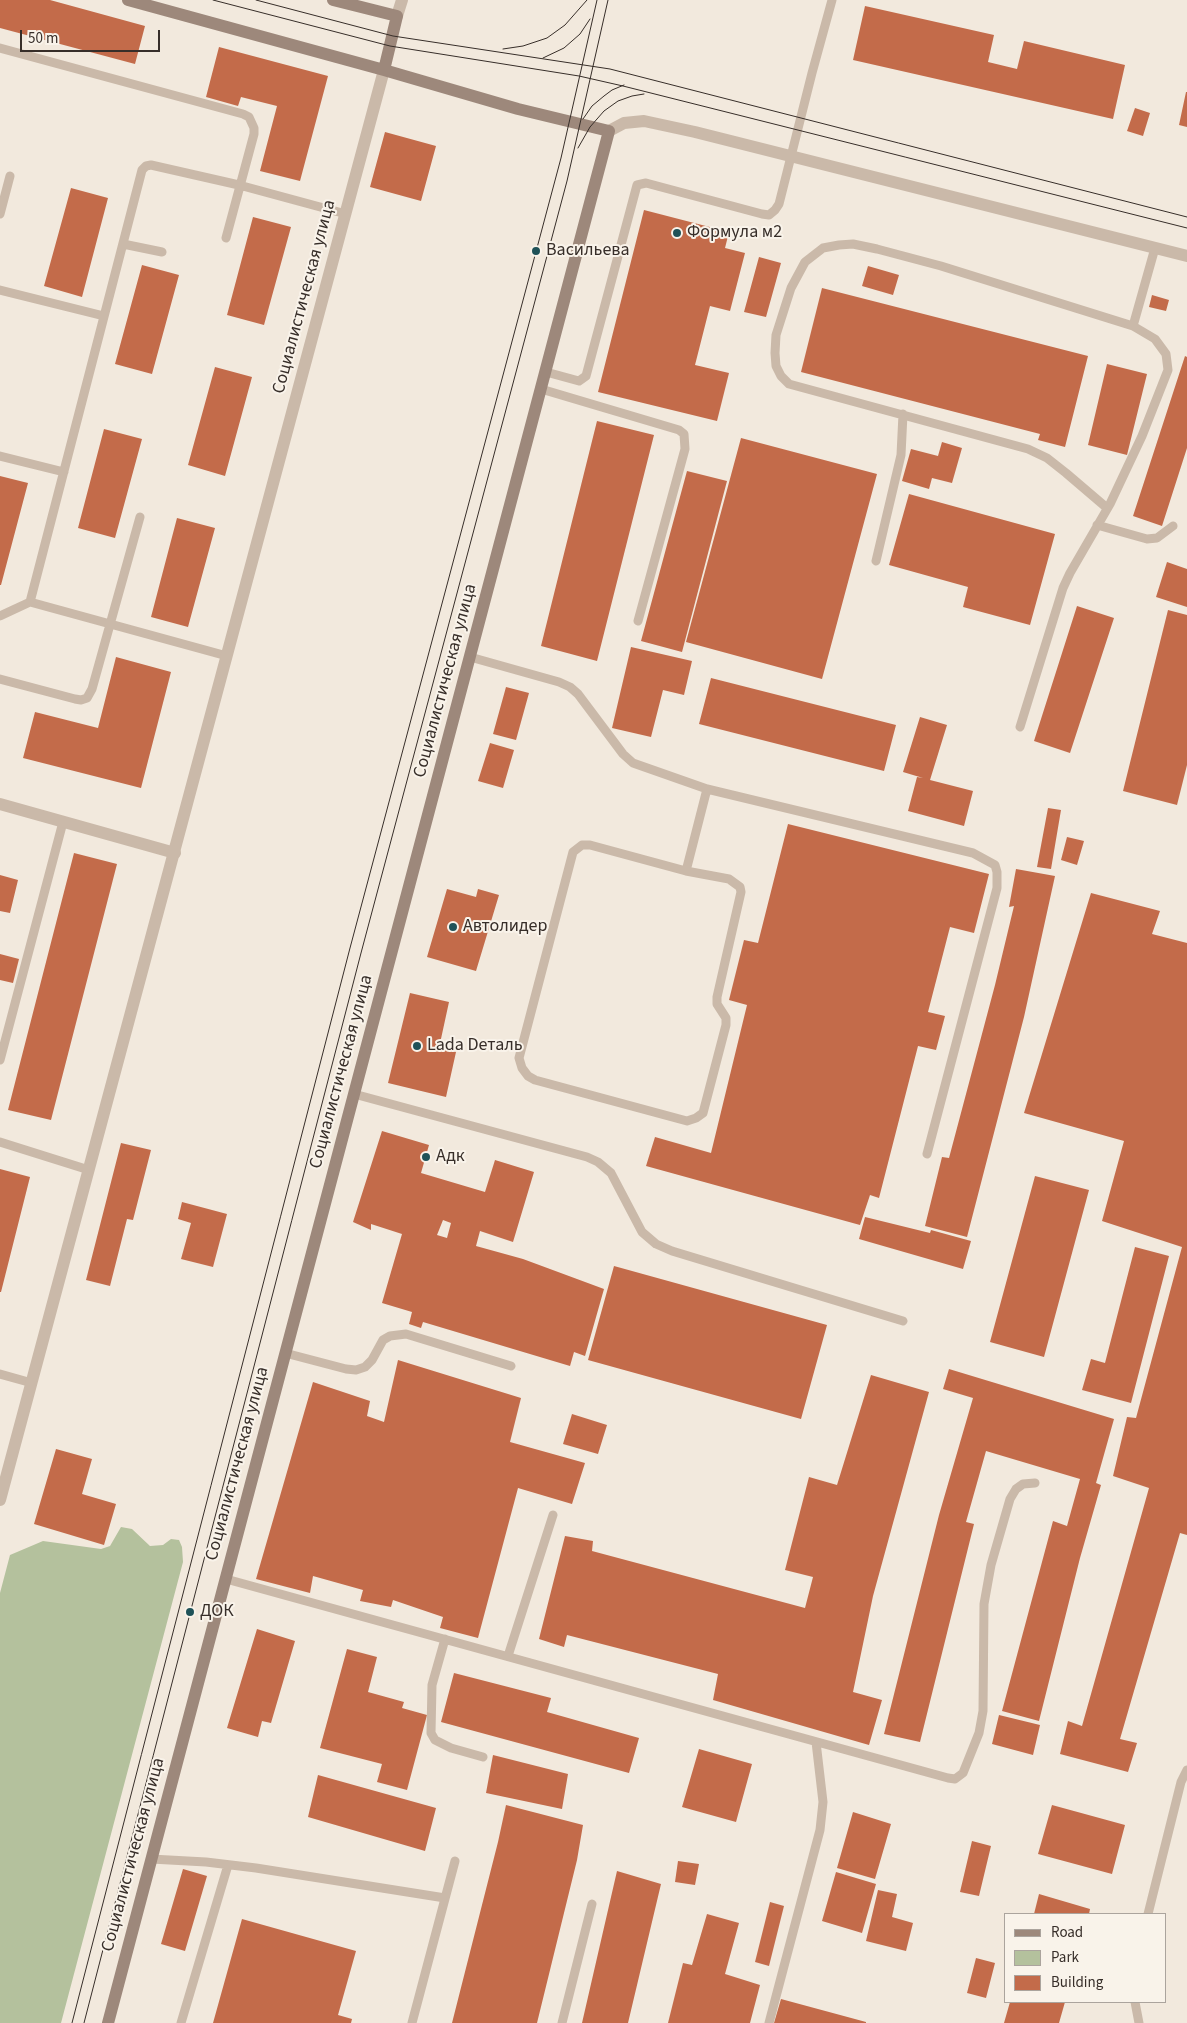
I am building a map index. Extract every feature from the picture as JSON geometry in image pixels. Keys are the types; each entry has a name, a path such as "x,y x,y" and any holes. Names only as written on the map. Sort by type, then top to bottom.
{"main road":[{"path":"128,0 518,109 610,131"},
{"path":"333,0 397,16"},
{"name":"Социалистическая улица","path":"384,70 397,16"},
{"name":"Социалистическая улица","path":"108,2023 610,131"}],"street":[{"name":"Социалистическая улица","path":"397,16 402,0"},
{"name":"Социалистическая улица","path":"0,1500 384,70"},
{"path":"610,131 624,123 644,121 695,132 1187,256"},
{"path":"0,804 175,853"}],"lane":[{"path":"546,372 579,381 586,376 637,185 646,183 762,214 769,214 779,204 832,0"},
{"path":"0,48 243,114 249,118 254,128 254,134 226,238"},
{"path":"30,602 142,170 146,166 151,165 346,214"},
{"path":"0,214 10,176"},
{"path":"123,244 162,252"},
{"path":"1020,727 1063,588 1107,508 1142,436 1168,370 1166,354 1162,346 1146,332 1133,326 941,266 877,249 853,244 838,245 823,248 805,262 790,288 776,335 774,353 776,366 781,376 789,384 1015,444 1036,452 1066,473 1107,508"},
{"path":"1133,326 1155,248"},
{"path":"0,290 104,316"},
{"path":"541,389 679,430 684,434 685,449 638,620"},
{"path":"876,561 901,455 903,414"},
{"path":"0,456 64,472"},
{"path":"0,679 75,699 87,698 92,689 140,517"},
{"path":"1097,525 1147,539 1157,538 1173,526"},
{"path":"0,616 30,602 227,656"},
{"path":"470,657 559,682 570,687 578,694 623,754 633,763 707,789 973,853 994,865 997,872 996,888 927,1154"},
{"path":"686,871 707,789"},
{"path":"0,1060 62,822"},
{"path":"582,845 590,845 686,871 729,879 740,887 741,892 717,998 717,1004 726,1018 726,1025 703,1113 687,1121 535,1080 528,1076 522,1068 519,1058 573,852 582,845"},
{"path":"354,1094 587,1156 611,1173 642,1232 656,1244 672,1251 903,1321"},
{"path":"0,1142 90,1170"},
{"path":"286,1353 356,1370 365,1367 372,1360 383,1340 390,1336 406,1334 511,1366"},
{"path":"0,1374 32,1383"},
{"path":"226,1579 955,1779 963,1773 979,1733 984,1712 984,1604 991,1565 1010,1499 1016,1489 1023,1484 1035,1483"},
{"path":"508,1656 553,1515"},
{"path":"445,1639 432,1685 431,1733 435,1740 451,1748 483,1757"},
{"path":"769,2023 822,1816 823,1802 816,1742"},
{"path":"1148,1913 1181,1782 1187,1770"},
{"path":"152,1859 228,1865 445,1898"},
{"path":"412,2023 455,1861"},
{"path":"181,2023 228,1865"},
{"path":"562,2023 592,1904"},
{"path":"1134,2003 1139,2023"}],"green space":[{"path":"121,1527 132,1529 150,1546 163,1545 171,1539 179,1540 182,1547 183,1562 61,2023 0,2023 0,1593 10,1555 43,1541 101,1549 110,1546"}],"building":[{"path":"0,0 50,0 145,26 135,64 0,28"},
{"path":"865,6 994,35 988,62 1017,69 1024,41 1125,65 1113,119 853,60"},
{"path":"219,47 328,76 300,181 260,171 277,106 241,97 238,106 206,97"},
{"path":"1187,92 1187,127 1179,125"},
{"path":"1135,108 1150,113 1143,136 1127,131"},
{"path":"385,132 436,146 421,201 370,187"},
{"path":"71,188 108,198 82,297 44,286"},
{"path":"644,210 729,232 725,248 745,253 730,311 710,306 695,365 729,373 717,421 598,392"},
{"path":"253,217 291,227 264,325 227,315"},
{"path":"759,257 781,263 766,317 744,312"},
{"path":"142,265 179,275 152,374 115,364"},
{"path":"868,266 899,275 893,295 862,286"},
{"path":"822,288 1088,356 1065,447 1038,440 1040,434 801,372"},
{"path":"1152,295 1169,300 1166,311 1149,307"},
{"path":"1185,356 1187,357 1187,448 1162,526 1133,516"},
{"path":"1107,364 1147,374 1127,455 1088,445"},
{"path":"215,367 252,377 225,476 188,465"},
{"path":"597,421 654,435 597,661 541,646"},
{"path":"104,429 142,439 115,538 78,528"},
{"path":"741,438 877,474 822,679 686,642"},
{"path":"942,442 962,448 952,483 932,478 929,489 902,481 911,449 938,456"},
{"path":"687,471 727,481 682,652 641,641"},
{"path":"0,476 28,483 1,585 0,585"},
{"path":"909,494 1055,534 1030,625 963,607 968,587 889,565"},
{"path":"177,518 215,528 188,627 151,617"},
{"path":"1167,562 1187,569 1187,607 1156,597"},
{"path":"1077,606 1114,618 1070,753 1034,741"},
{"path":"1168,610 1187,615 1187,765 1177,805 1123,791"},
{"path":"631,647 692,661 684,695 663,690 651,737 612,728"},
{"path":"116,657 171,672 141,788 23,758 35,712 98,728"},
{"path":"711,678 896,725 884,771 699,724"},
{"path":"506,687 529,693 516,740 493,734"},
{"path":"920,717 947,725 930,780 973,791 964,826 908,811 917,777 923,778 903,772"},
{"path":"490,743 514,750 503,788 478,781"},
{"path":"1048,808 1061,810 1051,869 1037,867"},
{"path":"788,824 989,874 974,933 950,927 928,1012 945,1016 936,1050 918,1046 879,1198 870,1195 860,1225 646,1166 655,1137 711,1153 747,1005 729,1000 744,940 758,943"},
{"path":"1067,837 1084,841 1077,865 1061,860"},
{"path":"74,853 117,864 51,1120 8,1110"},
{"path":"1016,869 1055,876 1024,1017 967,1237 925,1226 942,1157 949,1158 995,985 1014,906 1009,907"},
{"path":"0,875 18,880 10,913 0,911"},
{"path":"447,889 476,897 478,889 499,895 476,971 427,957"},
{"path":"1091,893 1160,911 1152,934 1187,943 1187,1535 1180,1533 1120,1739 1137,1743 1128,1772 1060,1754 1068,1721 1082,1726 1149,1488 1113,1476 1127,1417 1136,1418 1182,1247 1102,1221 1124,1141 1024,1113"},
{"path":"0,954 19,959 13,983 0,980"},
{"path":"410,993 449,1002 439,1048 456,1052 446,1097 388,1083"},
{"path":"382,1131 429,1145 421,1173 485,1192 495,1160 534,1172 513,1242 480,1231 476,1246 523,1259 604,1289 585,1356 574,1352 570,1366 423,1322 421,1328 409,1324 412,1312 382,1303 402,1234 371,1224 371,1230 353,1222","holes":["443,1220 451,1223 447,1238 437,1235"]},
{"path":"121,1143 151,1150 133,1220 127,1219 110,1286 86,1280"},
{"path":"0,1169 30,1177 1,1292 0,1292"},
{"path":"1035,1176 1089,1190 1044,1357 990,1342"},
{"path":"182,1202 227,1214 213,1267 181,1259 191,1223 178,1219"},
{"path":"865,1217 930,1233 931,1230 971,1241 963,1269 859,1239"},
{"path":"1135,1247 1169,1256 1131,1403 1082,1390 1091,1359 1105,1363"},
{"path":"614,1266 827,1325 801,1419 588,1360"},
{"path":"398,1360 521,1398 510,1442 585,1463 572,1504 518,1488 478,1638 440,1628 443,1617 393,1600 391,1607 360,1601 363,1590 313,1576 310,1593 256,1579 313,1382 370,1401 367,1416 384,1422"},
{"path":"949,1369 1114,1419 1096,1483 1101,1485 1080,1558 1039,1721 1002,1711 1053,1521 1067,1526 1080,1479 986,1451 966,1522 974,1524 920,1742 884,1734 939,1515 973,1398 943,1389"},
{"path":"871,1375 929,1392 873,1596 853,1692 882,1700 869,1745 713,1700 718,1674 567,1635 564,1647 539,1639 565,1536 593,1541 592,1551 805,1608 813,1577 785,1570 809,1477 837,1485"},
{"path":"572,1414 607,1425 598,1454 563,1444"},
{"path":"56,1449 92,1459 82,1494 116,1504 104,1545 34,1524"},
{"path":"257,1629 295,1641 271,1723 262,1721 258,1737 227,1728"},
{"path":"347,1649 377,1657 368,1692 404,1702 402,1708 427,1715 407,1790 377,1782 382,1764 320,1748"},
{"path":"454,1673 551,1698 547,1712 639,1738 629,1773 441,1722"},
{"path":"999,1715 1040,1725 1033,1755 992,1744"},
{"path":"699,1749 752,1764 736,1822 682,1807"},
{"path":"493,1755 568,1774 562,1809 486,1793"},
{"path":"318,1775 436,1808 425,1851 308,1817"},
{"path":"506,1805 583,1825 577,1860 537,2023 452,2023 498,1842"},
{"path":"1052,1805 1125,1825 1112,1874 1038,1854"},
{"path":"853,1812 891,1824 875,1879 837,1868"},
{"path":"972,1841 991,1846 979,1896 960,1892"},
{"path":"678,1861 699,1864 695,1885 675,1882"},
{"path":"183,1869 207,1876 185,1951 161,1944"},
{"path":"617,1871 661,1884 628,2023 582,2023"},
{"path":"836,1872 876,1884 862,1933 822,1921"},
{"path":"878,1890 897,1894 892,1917 913,1923 906,1951 866,1941"},
{"path":"1039,1894 1090,1909 1089,1913 1034,1913"},
{"path":"770,1902 784,1906 769,1966 755,1962"},
{"path":"707,1914 739,1923 725,1974 760,1985 750,2023 668,2023 683,1963 692,1965"},
{"path":"242,1919 356,1951 338,2015 352,2019 351,2023 213,2023"},
{"path":"976,1958 995,1963 986,1998 967,1993"},
{"path":"781,1999 866,2022 866,2023 774,2023"},
{"path":"1010,2003 1065,2003 1059,2023 1004,2023"}],"tram line":[{"path":"213,0 390,46 579,76 623,86 1187,228"},
{"path":"256,0 393,36 610,69 1187,217"},
{"path":"503,49 523,46 547,38 565,25 587,0"},
{"path":"72,2023 350,948 561,158 597,0"},
{"path":"84,2023 361,953 567,181 608,0"},
{"path":"543,58 564,48 580,34 590,19"},
{"path":"583,119 592,106 604,96 624,85"},
{"path":"578,148 590,127 604,111 618,101 644,94"}],"place":[{"name":"Формула м2","path":"677,233"},
{"name":"Васильева","path":"536,251"},
{"name":"Автолидер","path":"453,927"},
{"name":"Lada Dеталь","path":"417,1046"},
{"name":"Адк","path":"426,1157"},
{"name":"ДОК","path":"190,1612"}]}
